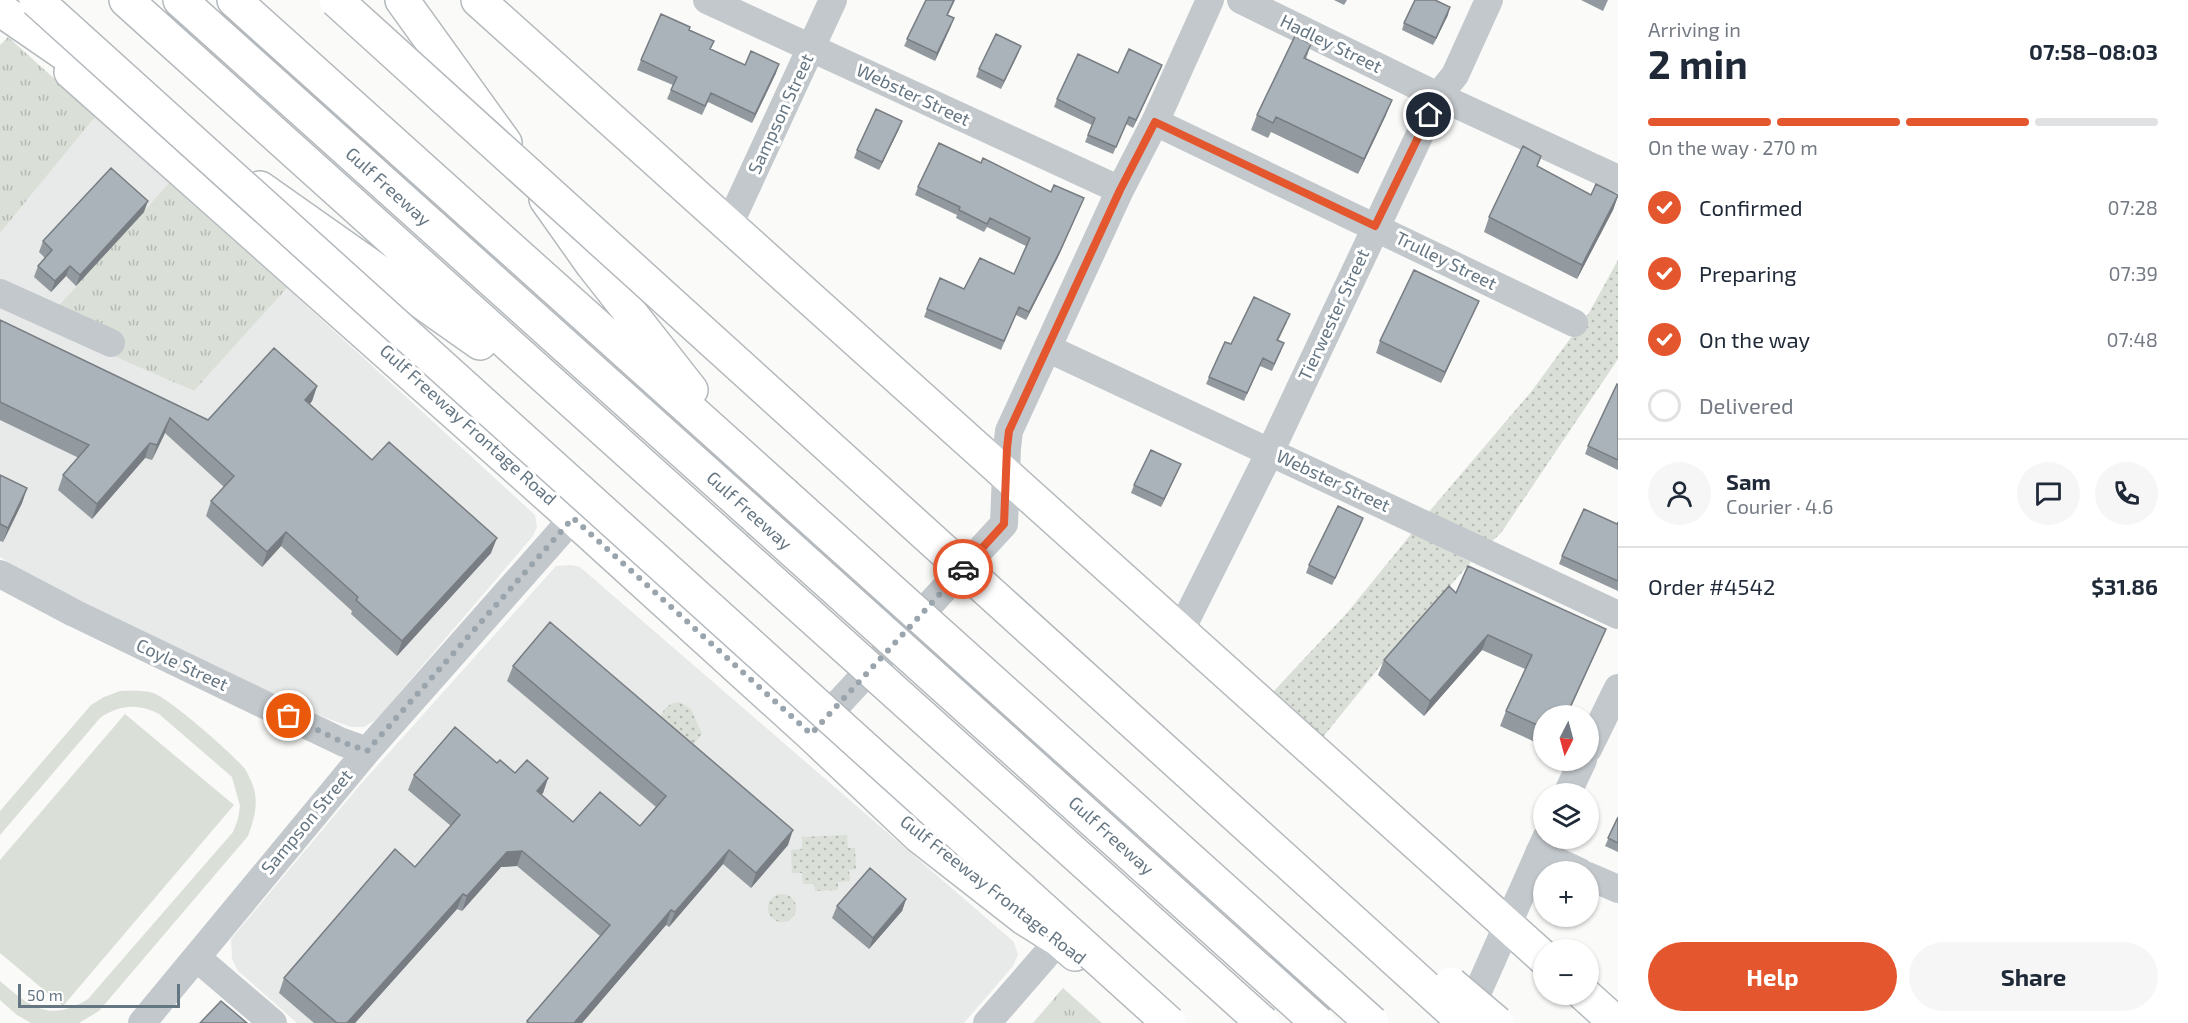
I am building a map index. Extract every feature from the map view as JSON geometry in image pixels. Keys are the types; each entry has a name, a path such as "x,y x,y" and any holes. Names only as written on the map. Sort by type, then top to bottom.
{"main road":[{"path":"36,0 1169,1023"},
{"name":"Gulf Freeway","path":"126,0 1263,1023"},
{"name":"Gulf Freeway","path":"180,0 1318,1023"},
{"name":"Gulf Freeway","path":"234,0 1372,1023"},
{"path":"336,0 1464,1023"},
{"path":"402,0 592,264 745,460"},
{"path":"478,0 1533,948"},
{"path":"1,9 333,238 614,440"},
{"name":"Gulf Freeway Frontage Road","path":"1,9 573,518 811,734 919,836 1024,918 1059,940 1158,1023"},
{"path":"1072,668 1497,1023"},
{"path":"1596,1005 1616,1023"}],"street":[{"name":"Webster Street","path":"707,0 1120,190"},
{"name":"Sampson Street","path":"728,227 833,0"},
{"path":"811,734 1004,524 1009,431 1210,0"},
{"name":"Hadley Street","path":"1241,0 1438,96 1618,179"},
{"name":"Tierwester Street","path":"1180,632 1270,452 1438,96 1455,75 1489,0"},
{"name":"Trulley Street","path":"1155,122 1574,323"},
{"path":"0,293 111,344"},
{"name":"Webster Street","path":"1047,348 1618,615"},
{"name":"Sampson Street","path":"142,1023 367,751 573,518"},
{"name":"Coyle Street","path":"0,574 83,618 342,742 367,751"},
{"path":"1599,727 1618,688"},
{"path":"1464,1023 1541,849"},
{"path":"1546,849 1564,861"},
{"path":"1599,881 1618,889"},
{"path":"987,1023 1059,940"},
{"path":"197,958 273,1023"}],"shaded area":[{"path":"96,116 169,183 54,311 0,285 0,233"},
{"path":"287,288 535,515 537,527 533,536 381,714 364,727 351,727 326,718 251,683 39,581 0,557 0,304 194,391"},
{"path":"556,566 580,567 1014,942 1018,955 1013,966 964,1023 297,1023 238,971 232,959 231,939 360,785"}],"green space":[{"path":"8,37 96,116 0,233 0,45"},
{"path":"169,183 287,288 194,391 112,355 54,311"},
{"path":"1618,260 1618,359 1501,533 1488,545 1428,513 1531,392 1589,313"},
{"path":"1412,533 1471,562 1390,654 1323,737 1273,692 1347,613"},
{"path":"120,691 145,691 161,697 200,727 239,762 245,769 255,792 256,805 252,824 248,836 99,1011 79,1023 31,1023 17,1015 0,1000 0,981 21,998 41,1009 62,1010 88,999 233,832 238,819 240,806 232,777 159,714 144,708 129,707 114,710 100,718 0,835 0,811 91,705"},
{"path":"679,702 691,709 702,734 694,744 686,747 660,719 666,707"},
{"path":"125,714 234,805 63,1006 0,953 0,860"},
{"path":"847,835 848,848 855,848 856,869 849,870 850,881 838,882 838,890 815,891 814,884 803,884 802,873 792,873 791,850 802,849 802,837"},
{"path":"782,894 792,898 796,908 792,918 782,922 772,918 768,908 772,898"},
{"path":"1063,988 1102,1023 1033,1023"}],"building":[{"path":"926,0 954,0 947,15 954,18 937,53 907,39"},
{"path":"1415,0 1435,0 1450,7 1436,38 1404,23"},
{"path":"661,14 714,41 710,49 745,65 751,51 779,64 755,114 711,93 705,106 671,90 677,77 641,60"},
{"path":"996,34 1021,46 1004,81 979,69"},
{"path":"1295,36 1311,44 1304,58 1392,100 1364,159 1276,117 1273,123 1257,115"},
{"path":"1129,49 1162,65 1136,120 1129,117 1116,147 1088,135 1095,118 1057,99 1078,54 1118,73"},
{"path":"876,109 902,121 882,162 857,150"},
{"path":"939,143 981,163 983,158 1051,192 1054,185 1084,198 1029,312 1019,307 1004,341 927,309 940,278 964,289 980,258 1014,274 1030,238 990,218 987,224 959,210 960,207 918,187"},
{"path":"1523,146 1541,156 1537,166 1591,195 1596,184 1618,195 1582,265 1489,217"},
{"path":"111,168 148,201 80,275 70,266 55,281 38,266 52,250 43,241"},
{"path":"1414,270 1479,301 1445,372 1380,341"},
{"path":"1254,297 1290,314 1277,340 1284,343 1274,364 1263,358 1247,393 1209,377 1225,342 1231,344"},
{"path":"0,320 208,420 274,348 317,386 305,400 372,460 389,442 497,538 402,641 356,600 358,597 286,532 267,552 211,501 234,476 170,418 157,445 150,443 97,504 63,475 89,445 0,402"},
{"path":"1618,385 1618,460 1588,446"},
{"path":"1151,450 1181,464 1164,499 1134,485"},
{"path":"0,475 27,488 8,528 0,524"},
{"path":"1338,506 1363,518 1335,578 1309,565"},
{"path":"1584,509 1617,524 1618,522 1618,581 1562,556"},
{"path":"1468,566 1606,629 1571,705 1533,705 1533,723 1506,711 1532,655 1488,635 1430,701 1384,660 1449,586 1456,593"},
{"path":"550,622 793,830 756,873 729,850 675,912 671,910 574,1023 529,1023 527,1021 610,925 522,851 507,852 467,896 463,894 347,1023 337,1023 284,978 395,849 415,867 460,815 414,775 455,727 497,763 500,760 515,773 527,760 548,778 537,791 573,822 600,792 640,826 666,796 513,666"},
{"path":"1618,817 1618,843 1608,838"},
{"path":"870,868 906,899 873,938 837,906"},
{"path":"221,1001 247,1023 200,1023"}],"way so far":[{"path":"289,716 342,742 367,751 573,518 811,734 963,569"}],"route":[{"path":"963,569 1004,524 1009,431 1120,190 1155,122 1375,226 1429,115"}]}
